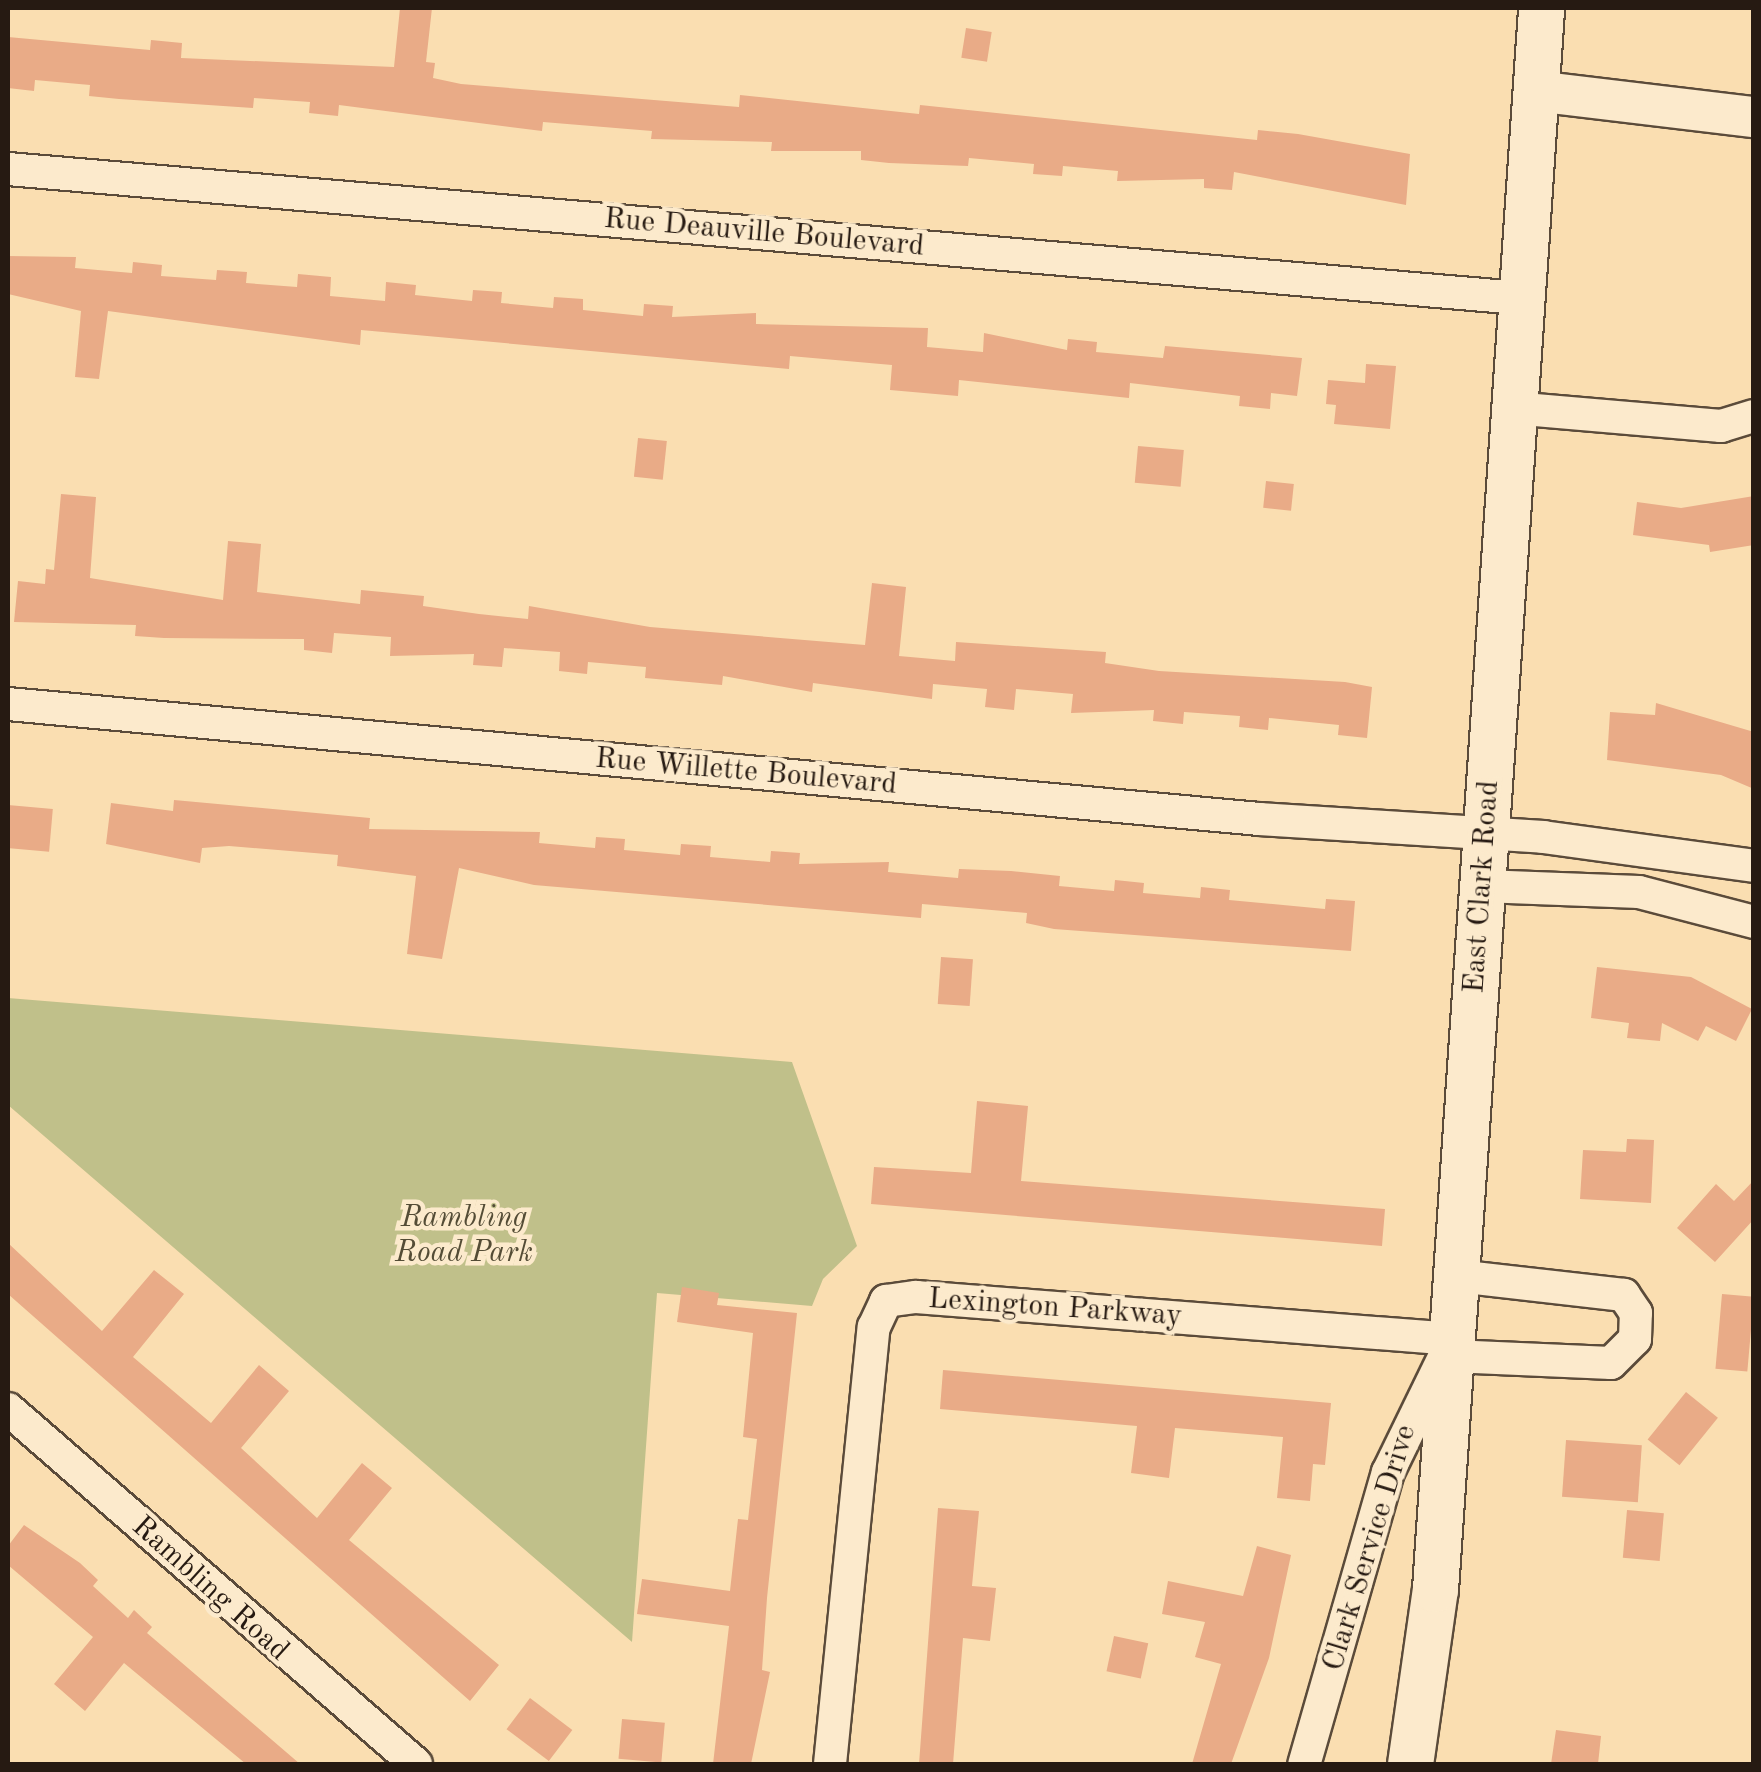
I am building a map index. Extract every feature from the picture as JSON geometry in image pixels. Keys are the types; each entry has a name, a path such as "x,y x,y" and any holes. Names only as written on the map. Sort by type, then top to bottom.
{"main road":[{"name":"East Clark Road","path":"1410,1764 1458,1276 1512,408 1542,8"}],"street":[{"path":"1536,91 1754,117"},
{"name":"Rue Deauville Boulevard","path":"8,169 1520,298"},
{"path":"1512,408 1721,426 1754,416"},
{"name":"Rue Willette Boulevard","path":"8,704 1486,832 1754,866"},
{"path":"1482,886 1639,892 1754,922"},
{"path":"1452,1348 1611,1364 1634,1339 1636,1313 1624,1296 1458,1276"},
{"name":"Lexington Parkway","path":"830,1764 874,1327 886,1301 1452,1348"},
{"name":"Clark Service Drive","path":"1304,1764 1388,1472 1452,1348"},
{"name":"Rambling Road","path":"8,1410 416,1764"}],"green space":[{"name":"Rambling Road Park","path":"8,998 792,1062 857,1246 823,1279 812,1306 657,1293 632,1642 8,1105"}],"building":[{"path":"400,8 432,8 426,62 435,63 433,78 461,84 739,107 740,95 919,114 920,105 1257,140 1258,130 1298,134 1410,154 1406,205 1234,172 1232,190 1204,188 1204,179 1117,181 1118,171 1063,166 1062,176 1033,174 1034,164 969,158 968,166 889,163 861,160 861,151 771,151 772,142 651,139 652,131 543,122 542,131 339,105 338,116 309,113 310,102 254,98 253,108 119,99 89,96 90,85 35,80 34,91 8,88 8,37 150,50 151,40 182,43 181,58 394,67"},
{"path":"966,28 992,32 987,62 961,58"},
{"path":"8,256 76,257 75,268 132,273 133,262 162,265 161,276 216,280 217,270 247,272 246,283 297,287 298,274 331,277 330,296 385,301 386,282 416,285 415,295 472,301 473,290 502,292 501,303 553,308 554,297 583,299 583,310 643,316 644,304 673,306 672,317 756,313 756,324 928,328 927,347 983,352 984,333 1067,350 1068,339 1097,342 1096,352 1163,358 1165,346 1302,358 1297,396 1271,393 1270,409 1239,406 1240,396 1130,383 1129,398 959,380 958,396 890,390 892,365 790,356 789,369 361,330 360,345 108,311 99,379 75,377 81,311 8,294"},
{"path":"1366,364 1396,366 1390,429 1334,424 1336,405 1326,404 1328,380 1365,383"},
{"path":"638,438 667,441 663,480 634,477"},
{"path":"1138,446 1184,450 1181,487 1135,483"},
{"path":"1266,481 1294,484 1291,511 1263,508"},
{"path":"61,494 96,497 90,578 223,600 228,541 261,544 257,592 360,604 361,590 424,596 423,606 479,614 528,619 529,606 650,627 865,645 872,583 906,587 899,656 955,661 956,642 1106,652 1105,663 1159,671 1345,682 1372,687 1367,738 1338,735 1339,725 1269,718 1268,730 1239,727 1240,716 1184,712 1183,724 1153,721 1154,710 1071,713 1073,694 1016,689 1014,710 985,707 987,689 933,684 932,699 813,683 812,692 723,676 722,685 645,678 646,667 588,662 587,674 559,671 560,652 504,648 502,667 473,665 474,654 390,656 391,637 334,633 332,653 304,650 304,639 164,638 135,636 136,625 14,622 18,581 45,584 46,569 54,570"},
{"path":"1754,496 1754,545 1710,552 1709,545 1633,535 1637,502 1681,508"},
{"path":"1656,703 1754,732 1754,789 1721,775 1607,760 1610,712 1655,715"},
{"path":"174,800 370,818 369,829 540,832 539,843 595,848 596,837 625,839 624,850 680,855 681,844 711,846 710,857 770,862 771,851 800,853 799,864 889,862 888,872 958,878 959,869 1011,871 1060,876 1059,886 1114,891 1115,880 1144,883 1143,893 1200,898 1201,887 1230,890 1229,900 1325,909 1326,899 1355,901 1351,951 1054,929 1026,923 1027,913 922,904 921,918 534,885 459,868 442,959 407,954 416,876 337,866 338,855 229,846 202,848 200,863 106,844 111,803 173,811"},
{"path":"8,805 53,809 49,852 8,848"},
{"path":"941,957 973,959 970,1006 938,1004"},
{"path":"1597,967 1691,977 1752,1009 1736,1041 1706,1026 1698,1041 1662,1023 1660,1041 1627,1038 1629,1023 1591,1018"},
{"path":"977,1101 1028,1106 1021,1181 1385,1209 1382,1246 871,1204 874,1167 971,1173"},
{"path":"1627,1139 1654,1140 1651,1203 1580,1199 1583,1150 1626,1152"},
{"path":"1754,1180 1754,1219 1715,1262 1677,1228 1716,1184 1734,1201"},
{"path":"8,1243 102,1331 154,1270 184,1294 133,1357 211,1423 259,1365 289,1391 241,1448 317,1518 362,1463 392,1488 349,1540 499,1665 470,1701 8,1294"},
{"path":"682,1287 719,1293 717,1305 797,1313 767,1598 762,1670 770,1672 751,1764 713,1764 729,1626 637,1614 642,1579 730,1591 738,1519 748,1520 757,1439 743,1437 753,1333 677,1322"},
{"path":"1722,1294 1754,1297 1747,1372 1715,1369"},
{"path":"943,1370 1331,1403 1325,1465 1313,1464 1310,1501 1277,1498 1283,1437 1175,1428 1169,1478 1131,1473 1137,1426 940,1409"},
{"path":"1686,1392 1718,1418 1679,1465 1648,1439"},
{"path":"1566,1440 1642,1445 1638,1502 1562,1497"},
{"path":"938,1508 979,1511 972,1586 996,1588 990,1641 963,1638 953,1764 919,1764"},
{"path":"1627,1510 1664,1513 1660,1561 1623,1558"},
{"path":"24,1525 80,1563 98,1580 93,1586 128,1618 134,1610 152,1627 147,1633 300,1764 246,1764 124,1663 85,1711 54,1684 93,1637 8,1565 8,1546"},
{"path":"1257,1546 1291,1555 1269,1658 1231,1764 1192,1764 1221,1664 1195,1657 1205,1622 1162,1614 1168,1581 1243,1596"},
{"path":"1114,1636 1148,1643 1141,1678 1107,1671"},
{"path":"530,1698 572,1730 549,1761 507,1729"},
{"path":"622,1719 665,1723 661,1763 619,1759"},
{"path":"1556,1730 1601,1736 1598,1764 1551,1764"}]}
